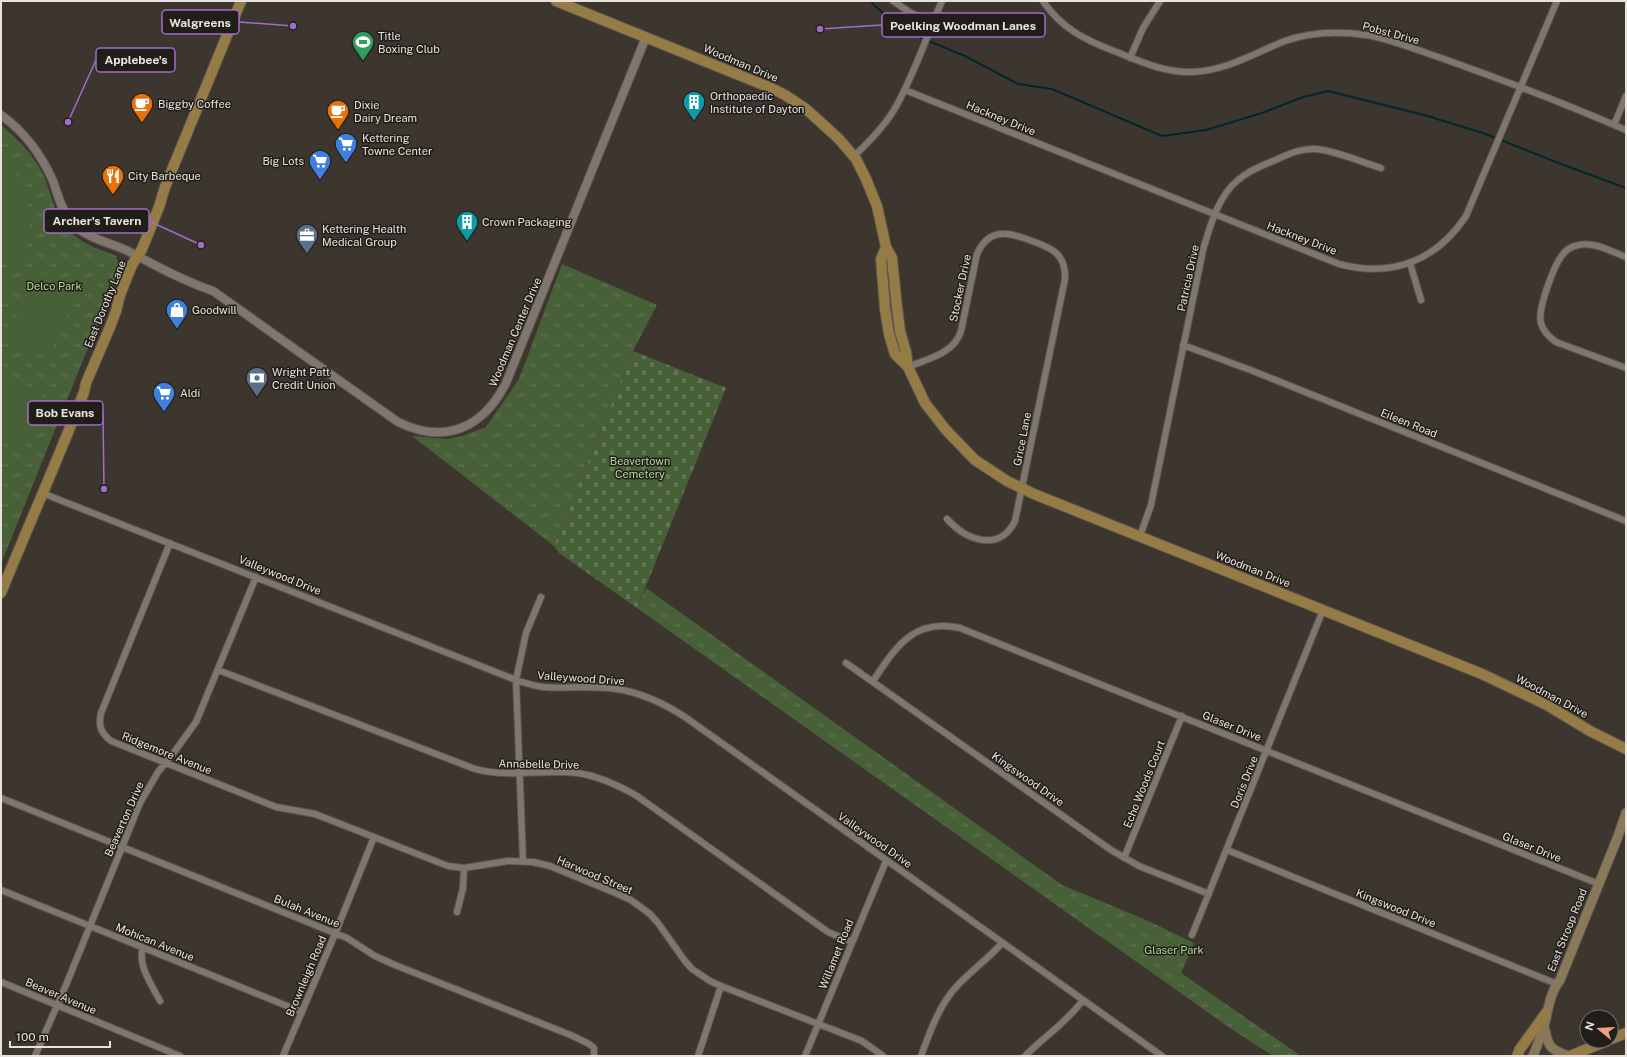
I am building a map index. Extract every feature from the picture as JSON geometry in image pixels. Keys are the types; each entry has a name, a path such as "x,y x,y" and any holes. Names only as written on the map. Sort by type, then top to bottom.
{"main road":[{"name":"East Dorothy Lane","path":"1,593 110,327 132,264 142,249 159,207 165,187 241,1"},
{"name":"Woodman Drive","path":"556,1 785,95 798,103 823,123 854,156 866,179 882,226 886,247 881,259 885,309 889,334 895,354 908,367 917,388 928,407 946,430 961,447 988,469 1023,489 1482,674 1523,693 1570,718 1590,731 1626,749"},
{"name":"East Stroop Road","path":"1533,1056 1544,1026 1546,1013 1557,984 1560,980 1599,884 1626,813"},
{"path":"1517,1056 1520,1049 1546,1013"},
{"path":"1544,1026 1547,1043 1550,1047 1569,1056 1587,1049"}],"street":[{"path":"893,1 911,13 933,22"},
{"path":"854,156 871,140 882,126 904,90 942,1"},
{"name":"Pobst Drive","path":"1044,1 1054,16 1073,32 1095,44 1130,58 1164,69 1182,72 1209,70 1241,61 1271,47 1297,38 1319,34 1349,33 1368,35 1393,42 1521,87 1626,130"},
{"path":"1130,58 1143,28 1160,1"},
{"name":"Hackney Drive","path":"904,90 1215,215 1351,267 1376,269 1410,264 1433,251 1451,236 1459,226 1472,206 1557,1"},
{"name":"Woodman Center Drive","path":"1,115 14,125 41,157 53,182 63,209 72,224 84,233 137,256 196,285 213,291 398,422 418,430 434,432 449,431 469,424 485,413 492,407 506,383 646,37"},
{"path":"1614,125 1626,96"},
{"name":"Patricia Drive","path":"1140,536 1151,504 1203,250 1215,215 1225,193 1237,180 1250,171 1292,152 1302,150 1325,150 1381,168"},
{"name":"Stocker Drive","path":"908,367 947,351 956,342 961,331 977,254 983,242 990,238 998,234 1010,233 1048,247 1053,250 1062,260 1066,272 1065,279"},
{"path":"1626,257 1590,244 1577,245 1568,249 1563,253 1555,268 1540,307 1539,315 1543,329 1547,335 1556,342 1626,368"},
{"path":"1410,264 1421,300"},
{"name":"Grice Lane","path":"947,519 954,527 968,536 985,541 1004,535 1015,521 1023,489 1065,279"},
{"name":"Eileen Road","path":"1184,345 1626,521"},
{"name":"Valleywood Drive","path":"42,493 516,680 545,687 584,686 617,689 662,704 685,717 1162,1056"},
{"name":"Ridgemore Avenue","path":"170,543 101,713 101,731 111,741 276,807 315,814 374,837"},
{"name":"Beaverton Drive","path":"36,1056 148,786 196,722 256,577"},
{"path":"523,861 521,773 516,680 526,633 541,597"},
{"name":"Doris Drive","path":"1192,935 1323,610"},
{"name":"Glaser Drive","path":"873,681 894,651 906,639 926,629 941,625 972,632 1599,884"},
{"name":"Kingswood Drive","path":"846,663 1124,858 1209,894"},
{"name":"Annabelle Drive","path":"218,670 475,769 498,773 577,773 593,776 616,784 637,796 828,932 852,942"},
{"name":"Echo Woods Court","path":"1124,858 1182,716"},
{"name":"Bulah Avenue","path":"1,798 347,938 375,956 395,965 573,1036 594,1048 594,1056"},
{"name":"Harwood Street","path":"374,837 448,866 464,868 508,861 523,861 550,866 631,900 650,914 658,923 692,969 710,981 862,1041 883,1056"},
{"name":"Brownleigh Road","path":"283,1056 335,934 374,837"},
{"name":"Kingswood Drive","path":"1227,850 1557,984"},
{"name":"Willamet Road","path":"805,1056 886,860"},
{"path":"457,912 463,888 464,868"},
{"name":"Mohican Avenue","path":"1,890 302,1012"},
{"path":"921,1056 932,1028 948,998 958,986 1002,943"},
{"path":"143,948 140,955 142,963 160,1001"},
{"name":"Beaver Avenue","path":"1,982 180,1056"},
{"path":"698,1056 721,986"},
{"path":"1025,1056 1062,1023 1083,1000"}],"green space":[{"name":"Delco Park","path":"1,125 25,147 35,160 43,174 58,215 68,230 95,248 116,256 120,267 107,302 103,306 102,313 1,564"},
{"path":"1,156 13,169 21,183 27,196 30,210 28,240 25,255 19,271 1,262"},
{"path":"562,264 657,305 633,351 554,546 412,436 447,439 462,436 486,427 519,379"},
{"path":"36,272 78,291 48,358 6,339"},
{"path":"1,273 15,280 6,297 1,302"},
{"name":"Beavertown Cemetery","path":"633,351 726,388 637,608 559,553 554,546"},
{"path":"1,375 43,392 22,448 1,439"},
{"name":"Glaser Park","path":"646,588 1062,885 1144,919 1194,943 1181,973 1301,1056 1273,1056 1230,1028 637,608"},
{"path":"1183,940 1193,944 1188,954 1179,950"}],"waterway":[{"path":"871,1 894,23 919,37 965,56 1018,84 1052,89 1162,136 1206,130 1262,113 1303,97 1328,91 1424,115 1483,133 1626,188"}],"place":[{"name":"Walgreens","path":"293,26"},
{"name":"Poelking Woodman Lanes","path":"820,29"},
{"name":"Title Boxing Club","path":"363,62"},
{"name":"Applebee's","path":"68,122"},
{"name":"Orthopaedic Institute of Dayton","path":"694,122"},
{"name":"Biggby Coffee","path":"142,124"},
{"name":"Dixie Dairy Dream","path":"338,130"},
{"name":"Kettering Towne Center","path":"346,164"},
{"name":"Big Lots","path":"320,180"},
{"name":"City Barbeque","path":"113,196"},
{"name":"Crown Packaging","path":"467,242"},
{"name":"Archer's Tavern","path":"201,245"},
{"name":"Kettering Health Medical Group","path":"307,254"},
{"name":"Goodwill","path":"177,330"},
{"name":"Wright Patt Credit Union","path":"257,398"},
{"name":"Aldi","path":"164,412"},
{"name":"Bob Evans","path":"104,489"}]}
